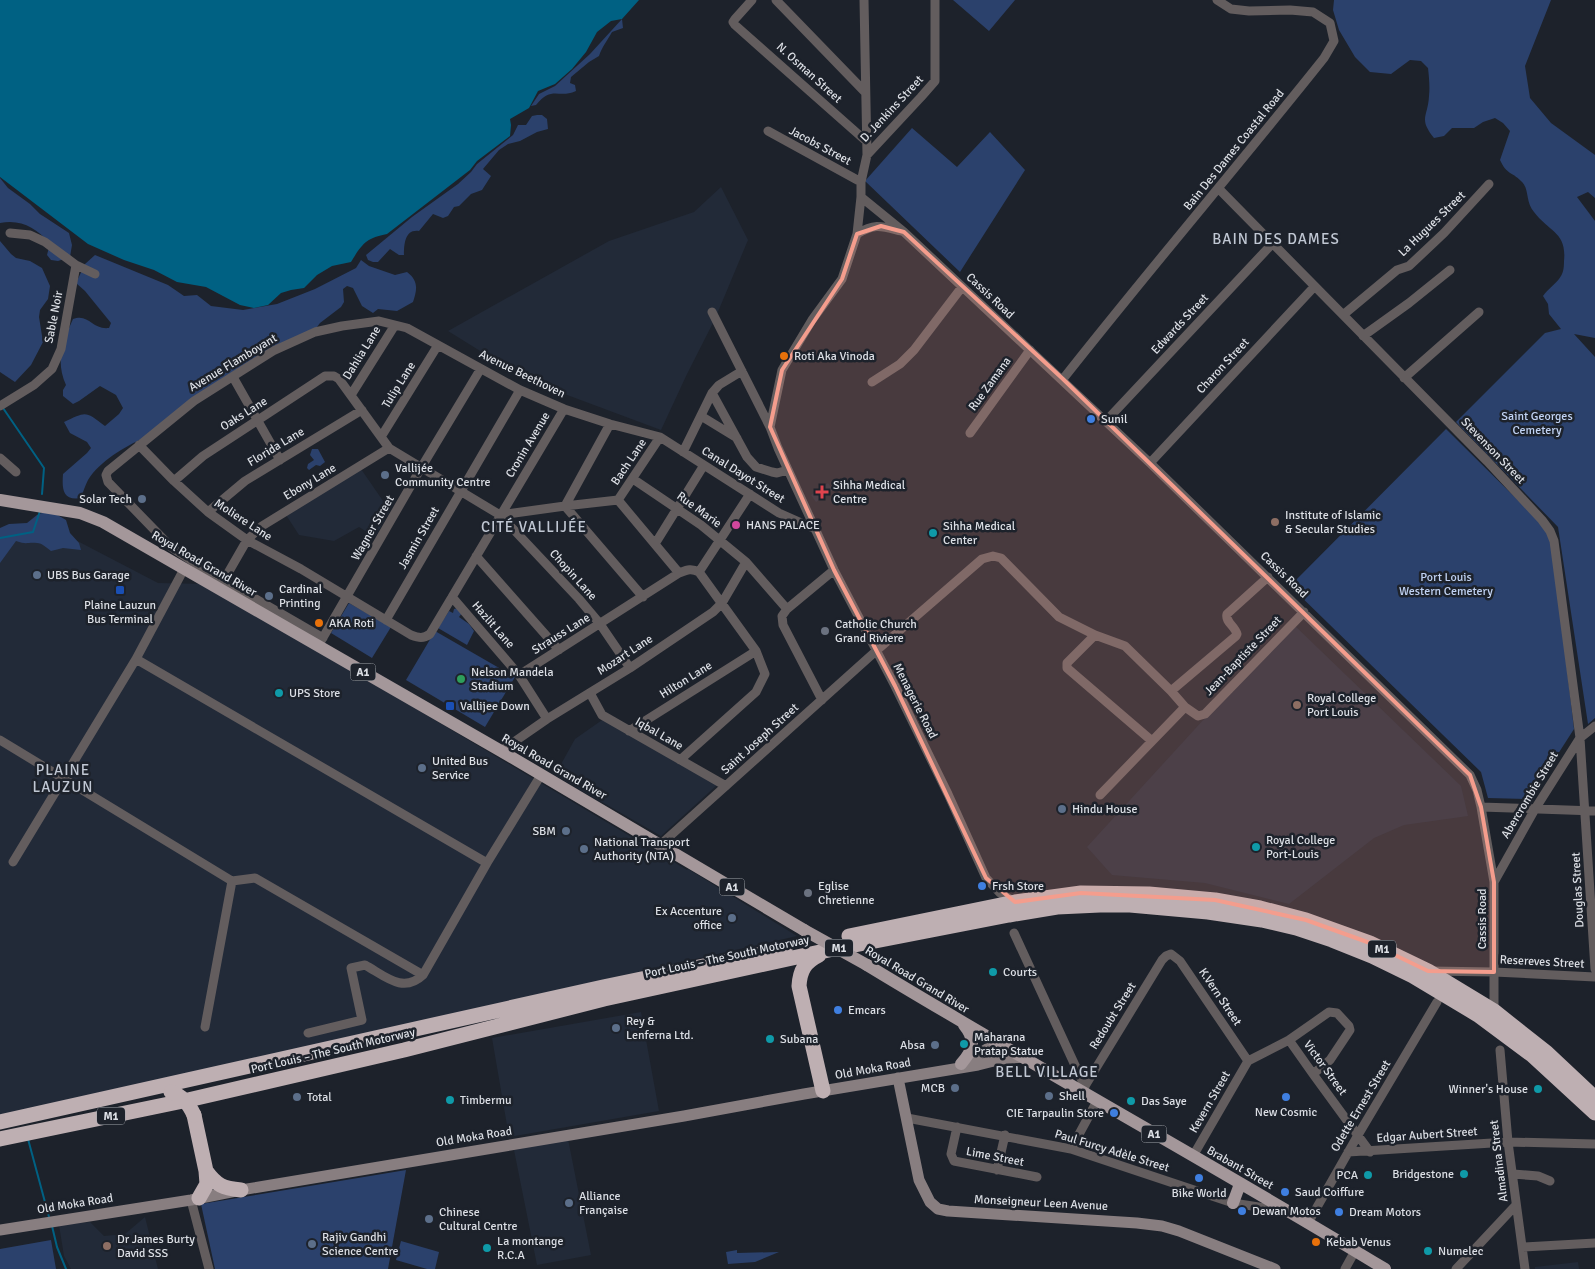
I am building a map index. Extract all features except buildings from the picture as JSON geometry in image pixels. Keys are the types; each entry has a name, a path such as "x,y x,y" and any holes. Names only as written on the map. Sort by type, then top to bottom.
{"highway":[{"name":"Port Louis – The South Motorway","path":"0,1122 603,987 1015,902 1081,893 1149,894 1215,900 1260,908 1306,920 1370,943 1428,971 1494,1012 1547,1053 1595,1098"},
{"name":"Port Louis – The South Motorway","path":"0,1139 241,1088 404,1050 604,999 829,950 1009,915 1066,907 1130,904 1262,920 1296,928 1372,956 1413,976 1478,1015 1532,1055 1595,1112"},
{"path":"823,1091 799,986 800,975 804,966 810,960 829,950"},
{"path":"1547,1053 1595,1090"},
{"path":"0,1129 171,1092 183,1097 194,1115 207,1184 204,1191 195,1199"},
{"path":"206,1171 218,1185 241,1190"}],"main road":[{"name":"Royal Road Grand River","path":"0,500 80,513 103,522 184,569 321,642 541,775 963,1024 1083,1089"},
{"path":"957,1067 971,1051 972,1044 970,1033 963,1024"},
{"name":"Old Moka Road","path":"957,1067 987,1049 1000,1044"},
{"name":"Old Moka Road","path":"0,1230 675,1118 957,1067 978,1066 1002,1059 1023,1057"},
{"name":"Monseigneur Leen Avenue","path":"898,1078 918,1180 930,1202 938,1209 1162,1226 1275,1269"},
{"name":"Brabant Street","path":"1083,1089 1097,1101 1278,1204 1385,1269"},
{"path":"1233,1203 1240,1184"}],"street":[{"name":"N. Osman Street","path":"752,0 734,19 735,25 866,141"},
{"path":"776,0 865,92"},
{"path":"770,427 782,370 812,320 842,278 857,234 861,182 867,155 864,0"},
{"name":"D. Jenkins Street","path":"867,155 935,81 935,0"},
{"name":"Bain Des Dames Coastal Road","path":"1063,379 1125,300 1219,189 1324,58 1334,41 1330,22 1313,12 1290,10 1249,12 1231,9 1217,0"},
{"name":"Jacobs Street","path":"768,132 861,182"},
{"name":"La Hugues Street","path":"1343,315 1397,270 1408,266 1444,233 1489,184"},
{"name":"Stevenson Street","path":"1219,189 1487,461 1550,531 1554,542 1590,811"},
{"name":"Cassis Road","path":"861,197 904,232 1063,379 1470,775 1477,790 1481,807 1494,882 1494,1012"},
{"path":"857,234 868,227 881,226 904,232"},
{"path":"10,233 30,235 45,242 76,264 95,274"},
{"name":"Edwards Street","path":"1106,421 1272,244"},
{"name":"Sable Noir","path":"0,406 34,385 52,369 61,349 76,264"},
{"path":"1363,336 1409,303 1450,270"},
{"path":"872,382 900,364 914,350 962,287"},
{"name":"Charon Street","path":"1150,463 1314,287"},
{"name":"Menagerie Road","path":"712,312 770,427 834,570 948,794 986,878 1000,893 1015,902"},
{"path":"1404,378 1479,312"},
{"name":"Avenue Flamboyant","path":"224,580 171,546 108,482 106,475 108,472 194,400 274,351 315,332 342,326 379,321 407,328"},
{"name":"Dahlia Lane","path":"351,396 395,324"},
{"name":"Avenue Beethoven","path":"407,328 480,370 520,390 564,409 660,438"},
{"name":"Tulip Lane","path":"381,437 438,345"},
{"name":"Rue Zamana","path":"970,433 1030,350"},
{"name":"Wagner Street","path":"321,642 480,370"},
{"path":"683,452 712,393 719,385 742,371"},
{"name":"Oaks Lane","path":"174,481 203,456 325,376 332,376"},
{"name":"Chopin Lane","path":"332,376 339,379 389,448 461,490 500,516 579,599 600,624 630,668"},
{"path":"233,377 280,460"},
{"name":"Jasmin Street","path":"386,620 520,390"},
{"path":"712,393 747,457 756,466 777,473 788,470"},
{"name":"Cronin Avenue","path":"386,620 411,635 420,638 430,634 564,409"},
{"name":"Florida Lane","path":"208,512 245,481 362,410"},
{"path":"701,416 737,438"},
{"path":"565,506 610,424"},
{"name":"Canal Dayot Street","path":"660,438 779,513 815,528"},
{"name":"Bach Lane","path":"618,500 660,438"},
{"name":"Moliere Lane","path":"139,446 208,512 247,540 301,569 386,620"},
{"name":"Ebony Lane","path":"224,580 247,540 262,526 389,448"},
{"path":"0,458 16,472"},
{"path":"655,544 704,465"},
{"name":"Rue Marie","path":"633,479 677,509 746,562 787,609"},
{"path":"680,760 756,692 765,674 756,650 696,571 720,541 750,494"},
{"path":"500,516 618,500 679,573"},
{"path":"565,506 643,597"},
{"path":"476,556 559,650"},
{"name":"Saint Joseph Street","path":"660,845 876,651 982,559 993,556 1001,558 1060,617 1095,636 1125,646 1185,707 1198,716"},
{"name":"Mozart Lane","path":"501,751 547,719 630,668 713,612 722,603 746,562"},
{"path":"13,862 136,660 184,569"},
{"name":"Strauss Lane","path":"519,675 679,573 689,569 696,571"},
{"path":"822,700 783,625 782,616 787,609 834,570"},
{"path":"1171,691 1236,636 1236,630 1227,620 1227,614 1268,577"},
{"path":"224,580 321,642"},
{"name":"Hazlit Lane","path":"452,597 519,675 547,719"},
{"name":"Jean-Baptiste Street","path":"1198,716 1205,714 1304,612"},
{"path":"1095,636 1067,663 1067,668 1152,741"},
{"name":"Hilton Lane","path":"629,731 756,650"},
{"path":"136,660 487,863"},
{"name":"Iqbal Lane","path":"590,693 602,715 726,786"},
{"path":"1100,794 1185,707"},
{"name":"Abercrombie Street","path":"1494,882 1535,809 1580,738 1593,729"},
{"path":"0,740 232,881 256,878 423,975"},
{"path":"308,1033 362,1020 350,968 365,965 398,983 407,984 416,982 423,975 487,863 541,775"},
{"path":"1481,807 1590,811"},
{"name":"Douglas Street","path":"1590,811 1595,969"},
{"path":"205,1027 232,881"},
{"path":"1014,933 1083,1089"},
{"name":"K.Vern Street","path":"1166,956 1171,954 1180,960 1248,1061"},
{"name":"Redoubt Street","path":"1083,1089 1166,956"},
{"name":"Resereves Street","path":"1428,971 1595,977"},
{"name":"Odette Ernest Street","path":"1308,1222 1437,1002"},
{"path":"1248,1061 1289,1040 1329,1012 1337,1012 1349,1026 1350,1030 1330,1060 1313,1074"},
{"name":"Victor Street","path":"1289,1040 1370,1152"},
{"name":"Almadina Street","path":"1500,1050 1508,1142 1525,1269"},
{"name":"Kevern Street","path":"1193,1156 1248,1061"},
{"path":"1071,1149 1097,1101"},
{"name":"Paul Furcy Adèle Street","path":"907,1118 1071,1149 1233,1203 1265,1208 1278,1204"},
{"name":"Lime Street","path":"957,1127 951,1154 954,1161 1037,1177"},
{"path":"997,1170 1005,1136"},
{"name":"Edgar Aubert Street","path":"1348,1152 1508,1142 1595,1144"},
{"path":"1513,1174 1538,1176 1550,1181"},
{"path":"195,1199 209,1269"},
{"path":"1456,1269 1516,1205"},
{"path":"1522,1247 1595,1243"},
{"path":"1346,1269 1355,1251"}],"highlighted area":[{"path":"881,226 904,232 1063,379 1470,775 1481,807 1494,882 1494,972 1428,971 1370,943 1306,920 1215,900 1081,893 1015,902 986,878 895,686 834,570 770,427 782,370 842,279 857,234"}],"shaded area":[{"path":"0,0 639,0 622,19 611,21 597,32 586,52 572,69 555,84 538,91 529,108 510,119 510,136 477,161 470,170 387,234 365,243 351,262 332,266 317,275 304,288 281,293 268,305 254,308 240,305 206,287 177,282 154,270 124,260 88,244 0,177"},
{"path":"721,187 748,240 715,319 661,430 527,380 448,331 609,241 694,212"},
{"path":"361,469 390,511 375,537 359,527 334,541 299,535 286,515"},
{"name":"Sihha Medical Centre","path":"828,483 833,490 816,502 811,495"},
{"path":"41,522 158,583 206,584 688,869 797,936 0,1116 0,532"},
{"name":"Royal College Port Louis","path":"1292,623 1461,786 1468,816 1404,825 1374,838 1289,904 1205,883 1112,875 1087,847"},
{"path":"605,718 717,785 661,836 555,775 575,739"},
{"path":"641,1012 659,1111 509,1137 492,1038"},
{"path":"568,1139 591,1255 537,1265 514,1150"},
{"name":"Dr James Burty David SSS","path":"145,1217 158,1269 71,1269 64,1256 59,1225 90,1222 104,1236 125,1234"},
{"path":"1578,1262 1579,1269 1535,1269 1535,1267"}],"green space":[{"path":"953,0 1015,0 989,31"},
{"name":"Saint Georges Cemetery","path":"1334,0 1551,0 1525,66 1530,98 1551,123 1595,155 1595,198 1588,192 1577,197 1595,221 1595,338 1574,334 1595,357 1595,718 1588,724 1558,527 1456,422 1545,333 1561,329 1549,314 1548,304 1543,296 1559,279 1562,273 1564,266 1563,244 1556,233 1531,208 1524,184 1507,171 1500,160 1510,131 1503,123 1495,118 1483,122 1474,128 1452,128 1444,136 1434,138 1425,121 1429,93 1428,68 1421,61 1410,60 1391,74 1370,72 1355,57 1339,30 1333,10"},
{"path":"622,19 623,28 612,32 599,56 571,77 570,83 575,85 576,91 564,94 551,94 536,105 531,106 539,94 555,86 590,54"},
{"path":"542,115 547,119 548,129 508,144 499,150 483,169 491,176 482,190 471,194 459,206 454,207 448,216 443,218 433,214 419,231 411,232 406,238 404,255 399,255 390,249 378,262 368,260 366,255 412,217 458,184 477,164 513,135 518,125 526,125 532,116"},
{"path":"912,128 957,167 990,132 1025,170 960,272 865,181"},
{"path":"0,178 8,188 40,214 69,233 72,245 70,257 58,261 51,260 47,255 50,243 39,233 28,226 15,222 0,223"},
{"path":"0,241 16,258 30,261 42,268 50,286 48,299 40,310 39,317 43,342 31,365 15,382 0,372"},
{"path":"95,255 168,285 184,296 197,295 211,306 243,310 277,304 315,289 356,268 361,260 369,266 395,275 407,272 414,279 416,290 413,302 397,311 378,309 373,313 362,306 353,288 347,286 343,289 344,302 341,307 320,323 314,331 299,338 144,438 113,455 93,473 81,498 75,498 70,497 64,492 63,474 91,448 87,442 70,433 64,422 86,414 105,426 123,408 116,395 100,386 73,404 63,396 63,390 66,385 61,368 62,352 73,319 83,318 103,328 109,328 111,323 85,291 76,283 85,264"},
{"name":"Port Louis Western Cemetery","path":"1446,429 1551,533 1574,729 1529,799 1488,798 1481,772 1290,586"},
{"path":"312,449 318,449 325,462 309,470 307,468 308,464 314,460 310,455"},
{"path":"49,510 66,520 70,533 79,543 81,550 63,548 51,551 39,543 16,541 0,563 0,528 9,524 27,523 37,515"},
{"path":"349,603 391,627 372,658 331,633"},
{"path":"458,608 462,613 459,617 469,624 474,631 467,645 438,628 449,611 453,613 454,609"},
{"name":"Nelson Mandela Stadium","path":"435,631 515,677 485,727 406,680"},
{"path":"406,1170 388,1269 215,1269 201,1204"},
{"path":"51,1240 56,1269 0,1269 0,1249"},
{"path":"401,1241 439,1252 435,1269 427,1269 396,1260"},
{"path":"737,1250 737,1253 779,1252 755,1262 728,1264 726,1252"}],"waterway":[{"path":"3,408 44,468 42,494"},
{"path":"0,538 33,532 40,511"},
{"path":"28,1139 49,1217"},
{"path":"52,1226 57,1247 66,1269"}],"place":[{"name":"Roti Aka Vinoda","path":"784,356"},
{"name":"Sunil","path":"1091,419"},
{"name":"Vallijée Community Centre","path":"385,475"},
{"name":"Sihha Medical Centre","path":"822,492"},
{"name":"Solar Tech","path":"142,499"},
{"name":"Institute of Islamic & Secular Studies","path":"1275,522"},
{"name":"HANS PALACE","path":"736,525"},
{"name":"Sihha Medical Center","path":"933,533"},
{"name":"UBS Bus Garage","path":"37,575"},
{"name":"Plaine Lauzun Bus Terminal","path":"120,590"},
{"name":"Cardinal Printing","path":"269,596"},
{"name":"AKA Roti","path":"319,623"},
{"name":"Catholic Church Grand Riviere","path":"825,631"},
{"name":"Nelson Mandela Stadium","path":"461,679"},
{"name":"UPS Store","path":"279,693"},
{"name":"Royal College Port Louis","path":"1297,705"},
{"name":"Vallijee Down","path":"450,706"},
{"name":"United Bus Service","path":"422,768"},
{"name":"Hindu House","path":"1062,809"},
{"name":"SBM","path":"566,831"},
{"name":"Royal College Port-Louis","path":"1256,847"},
{"name":"National Transport Authority (NTA)","path":"584,849"},
{"name":"Frsh Store","path":"982,886"},
{"name":"Eglise Chretienne","path":"808,893"},
{"name":"Ex Accenture office","path":"732,918"},
{"name":"Courts","path":"993,972"},
{"name":"Emcars","path":"838,1010"},
{"name":"Rey & Lenferna Ltd.","path":"616,1028"},
{"name":"Subana","path":"770,1039"},
{"name":"Maharana Pratap Statue","path":"964,1044"},
{"name":"Absa","path":"935,1045"},
{"name":"MCB","path":"955,1088"},
{"name":"Winner's House","path":"1538,1089"},
{"name":"Shell","path":"1049,1096"},
{"name":"Total","path":"297,1097"},
{"name":"New Cosmic","path":"1286,1097"},
{"name":"Timbermu","path":"450,1100"},
{"name":"Das Saye","path":"1131,1101"},
{"name":"CIE Tarpaulin Store","path":"1114,1113"},
{"name":"Bridgestone","path":"1464,1174"},
{"name":"PCA","path":"1368,1175"},
{"name":"Bike World","path":"1199,1178"},
{"name":"Saud Coiffure","path":"1285,1192"},
{"name":"Alliance Française","path":"569,1203"},
{"name":"Dewan Motos","path":"1242,1211"},
{"name":"Dream Motors","path":"1339,1212"},
{"name":"Chinese Cultural Centre","path":"429,1219"},
{"name":"Kebab Venus","path":"1316,1242"},
{"name":"Rajiv Gandhi Science Centre","path":"312,1244"},
{"name":"Dr James Burty David SSS","path":"107,1246"},
{"name":"La montange R.C.A","path":"487,1248"},
{"name":"Numelec","path":"1428,1251"}],"district":[{"name":"BAIN DES DAMES","path":"1276,239"},
{"name":"CITÉ VALLIJÉE","path":"534,527"},
{"name":"PLAINE LAUZUN","path":"63,778"},
{"name":"BELL VILLAGE","path":"1047,1072"}]}
